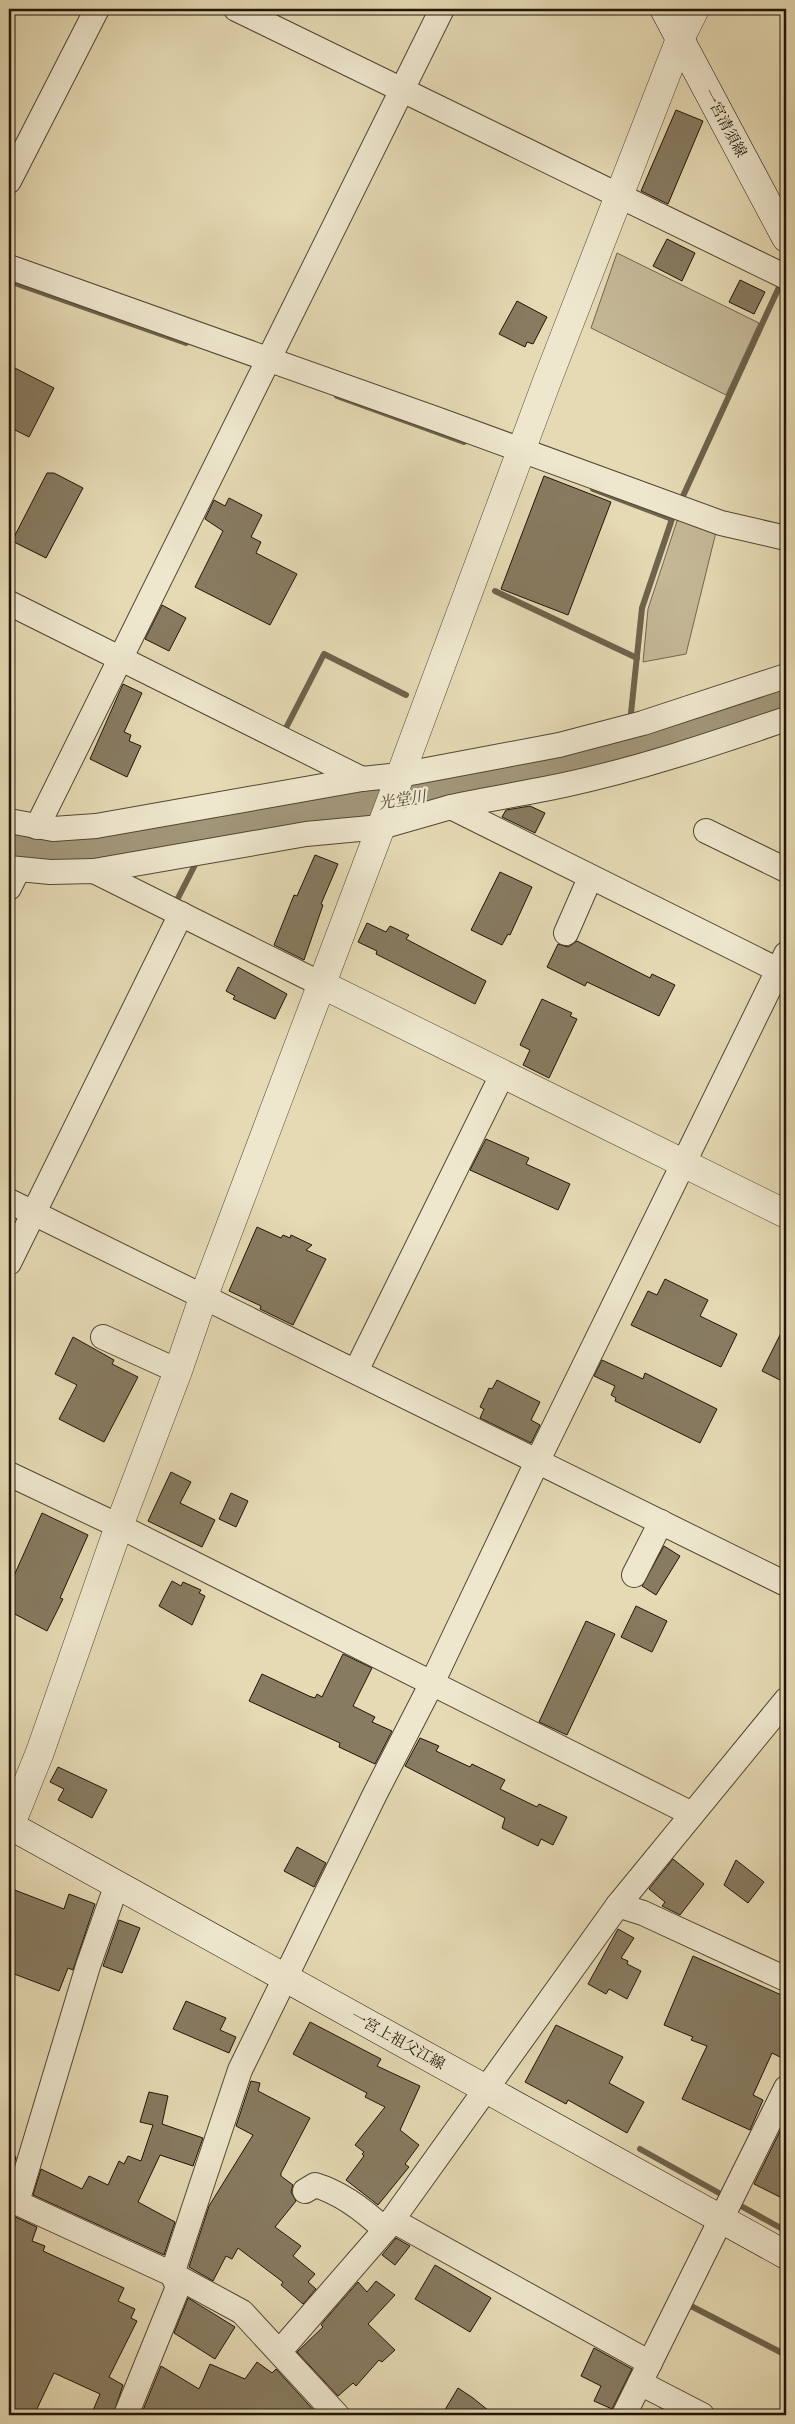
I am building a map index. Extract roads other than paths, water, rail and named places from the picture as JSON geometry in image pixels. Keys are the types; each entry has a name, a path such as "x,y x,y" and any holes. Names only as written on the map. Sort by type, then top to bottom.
{"street":[{"path":"9,181 96,9"},
{"path":"236,9 786,277"},
{"path":"38,827 442,9"},
{"name":"一宮清須線","path":"664,9 786,238"},
{"path":"9,1826 40,1752 119,1526 178,1371 203,1298 383,824 521,449 618,195 680,40 695,9"},
{"path":"9,267 521,449 721,523 786,538"},
{"path":"9,604 362,780"},
{"path":"9,821 53,829 96,826 362,780 399,777 559,745 643,723 786,676"},
{"path":"12,876 94,871 306,834 383,824 451,807 564,785 624,770 728,739 786,719"},
{"path":"126,2415 178,2287 172,2274 240,2070 432,1683 683,1162 784,966 590,878 451,807"},
{"path":"706,831 786,870"},
{"path":"94,871 502,1075 786,1214"},
{"path":"566,933 590,878"},
{"path":"9,1263 181,914"},
{"path":"356,1371 502,1075"},
{"path":"9,1201 203,1298 538,1460 786,1584"},
{"path":"103,1337 178,1371"},
{"path":"9,1474 119,1526 692,1814"},
{"path":"634,1575 661,1522"},
{"path":"280,2351 388,2225 618,1905 786,1700"},
{"name":"一宮上祖父江線","path":"9,1826 786,2255"},
{"path":"117,1884 85,1975 13,2200 172,2274 242,2312 337,2415"},
{"path":"618,1905 644,1913 786,1979"},
{"path":"624,2415 786,2088"},
{"path":"305,2191 315,2185 326,2188 645,2373 702,2415"}],"waterway":[{"path":"9,281 186,343"},
{"path":"683,496 780,285"},
{"path":"337,396 464,442"},
{"path":"593,489 672,519 642,608 631,713"},
{"path":"495,591 637,658"},
{"path":"287,726 324,654 406,695"},
{"name":"光堂川","path":"9,844 53,850 154,839 457,790 641,743 786,697"},
{"path":"204,846 212,830"},
{"path":"177,900 198,859"},
{"path":"640,2149 719,2193"},
{"path":"741,2206 786,2231"},
{"path":"687,2309 689,2305 786,2355"}]}
